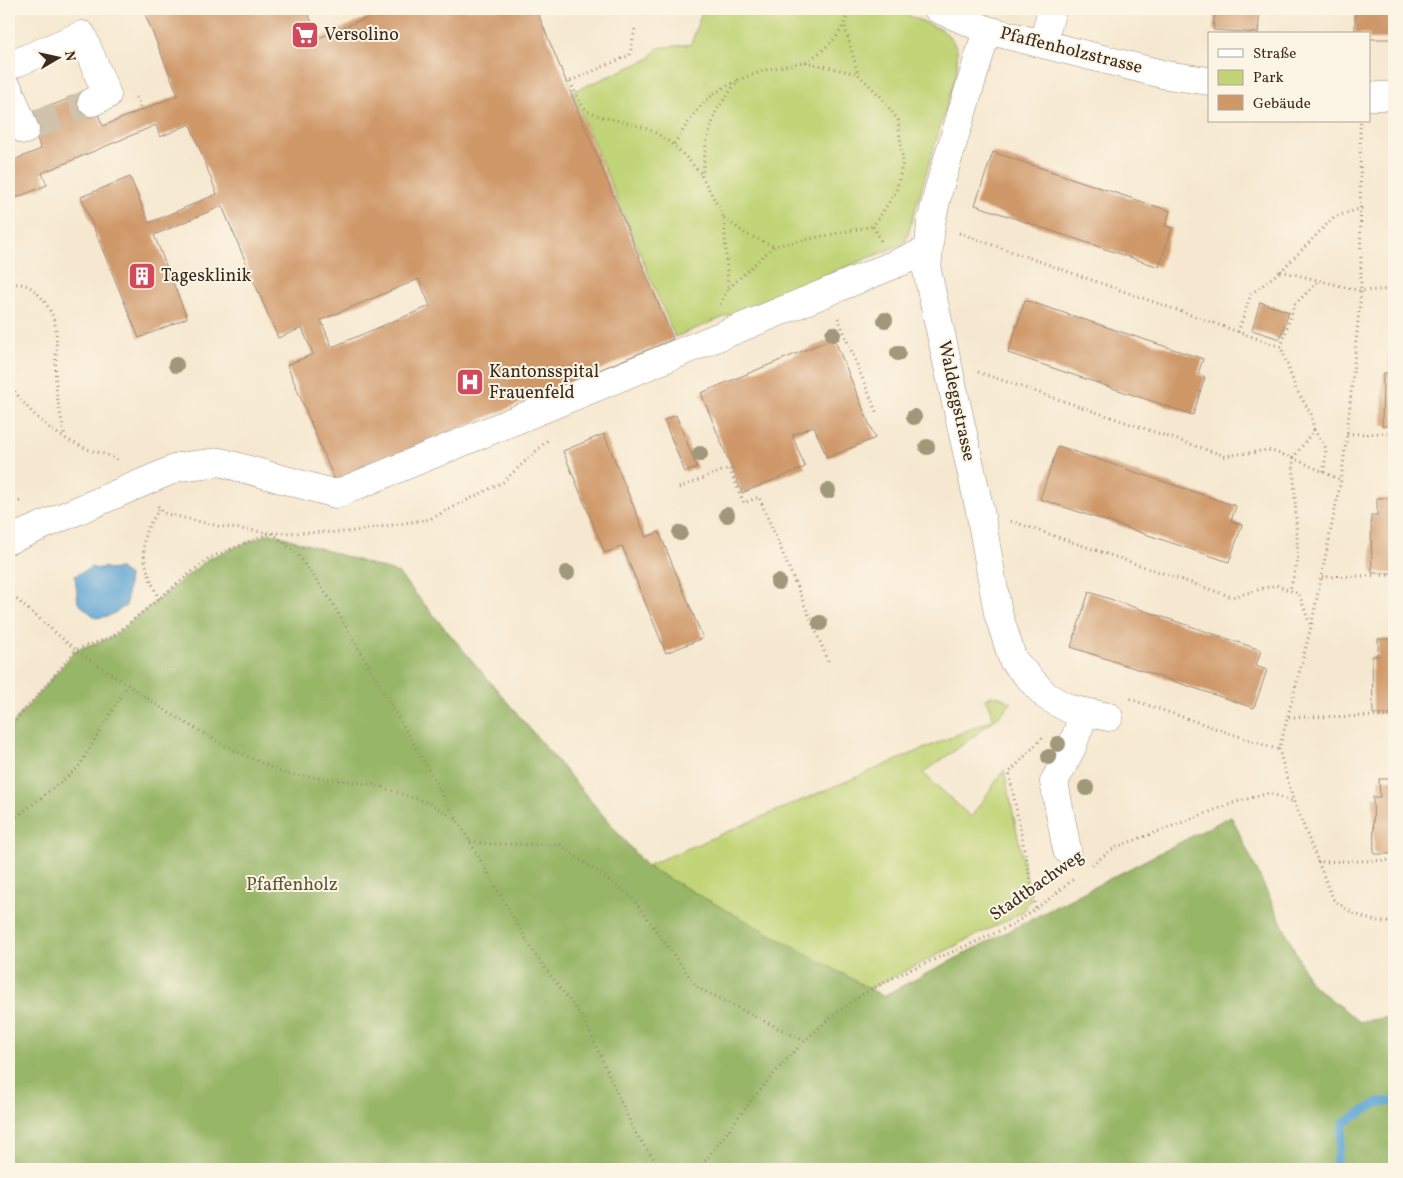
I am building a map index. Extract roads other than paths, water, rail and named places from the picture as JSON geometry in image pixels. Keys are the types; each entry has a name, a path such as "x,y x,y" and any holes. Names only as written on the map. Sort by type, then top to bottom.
{"street":[{"name":"Pfaffenholzstrasse","path":"938,9 987,30 1166,75 1208,80"},
{"path":"1043,44 1052,9"},
{"name":"Waldeggstrasse","path":"987,30 942,179 931,223 927,251 927,270 980,511 998,614 1013,660 1046,696 1070,709 1097,715 1072,747 1054,782 1068,850"},
{"path":"9,66 82,35 107,95 92,102"},
{"path":"9,90 22,131"},
{"path":"1370,96 1394,96"},
{"path":"9,540 134,475 179,467 220,462 336,494 927,251"}],"water":[{"path":"92,567 96,569 104,567 110,570 119,568 129,576 126,606 109,616 96,618 78,603 75,576"}],"waterway":[{"path":"1335,1169 1344,1123 1377,1103 1394,1101"}],"tunnel":[{"path":"32,126 92,102"}],"place":[{"name":"Versolino","path":"305,35"},
{"name":"Tagesklinik","path":"142,276"},
{"name":"Kantonsspital Frauenfeld","path":"470,382"}],"park label":[{"name":"Pfaffenholz","path":"292,885"}]}
